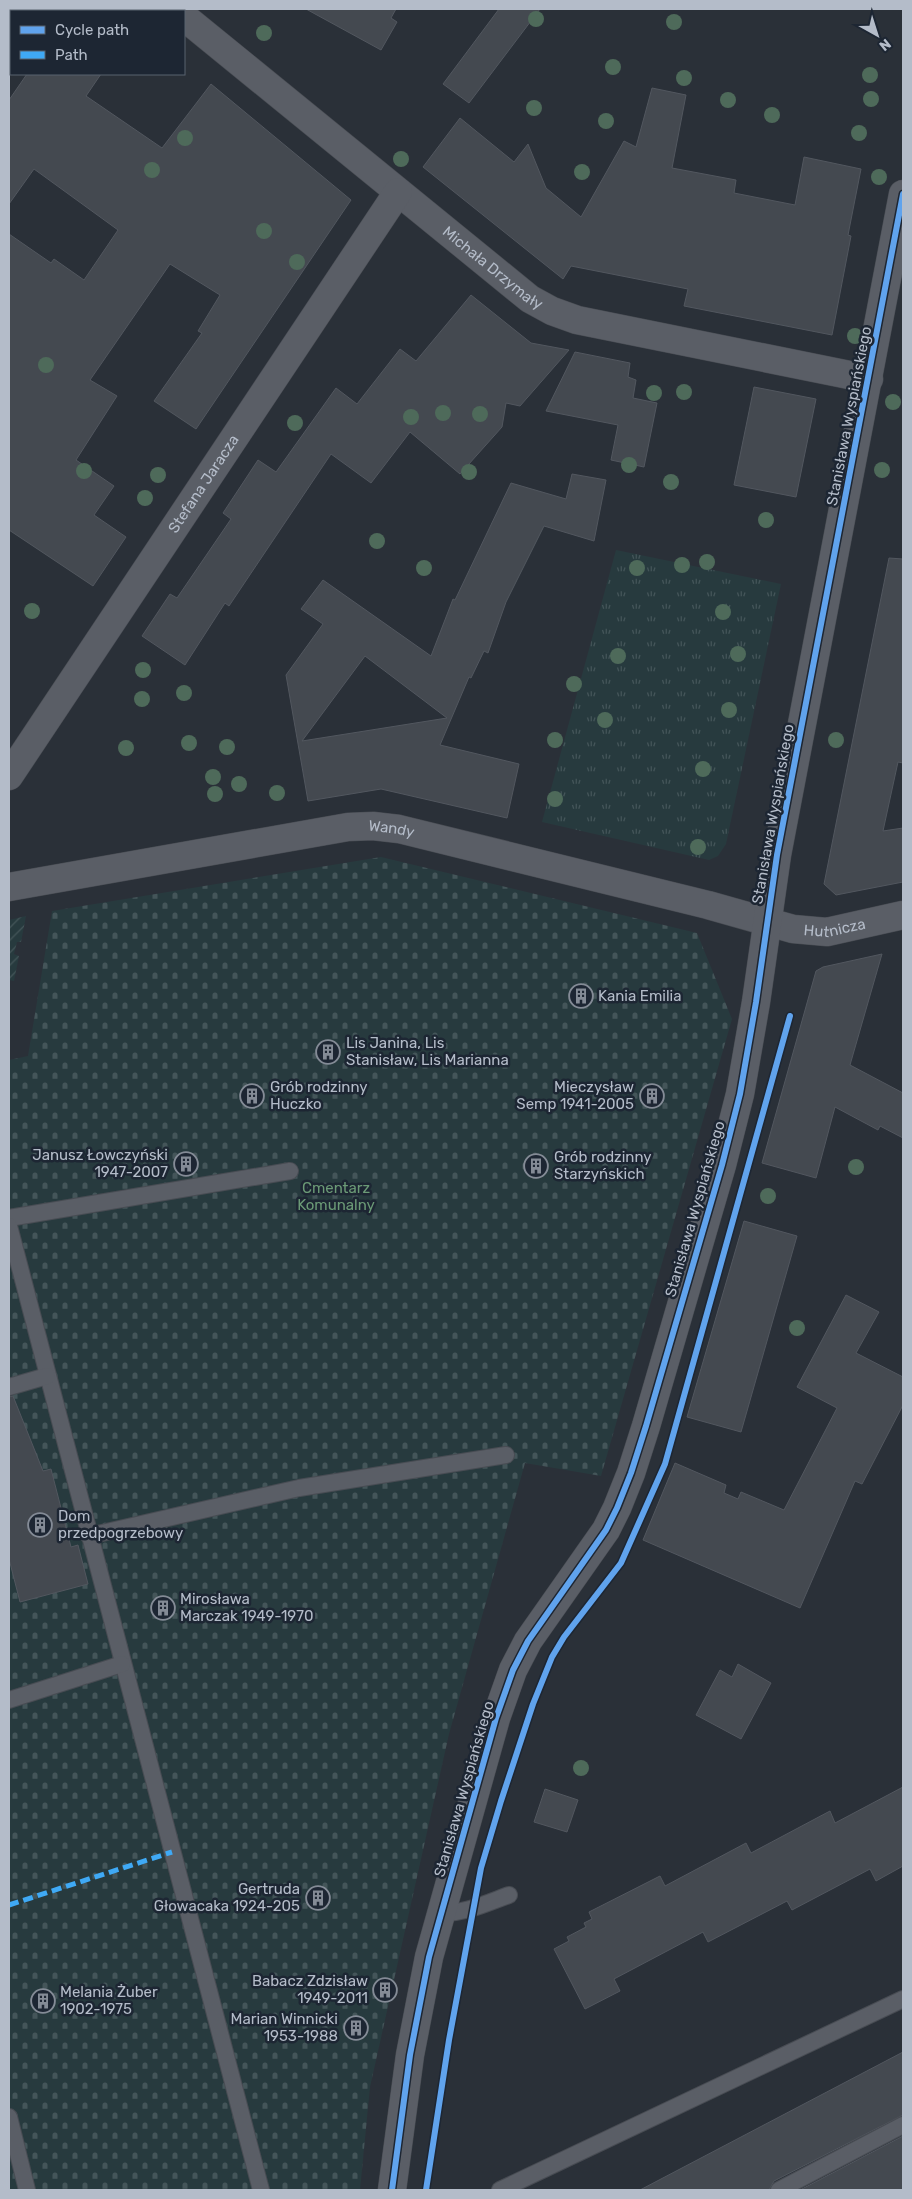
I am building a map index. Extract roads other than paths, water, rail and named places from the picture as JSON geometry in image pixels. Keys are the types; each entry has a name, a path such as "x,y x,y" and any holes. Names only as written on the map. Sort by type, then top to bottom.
{"street":[{"name":"Michała Drzymały","path":"185,18 530,299 552,311 577,320 869,379"},
{"name":"Stefana Jaracza","path":"9,776 398,192"},
{"name":"Stanisława Wyspiańskiego","path":"392,2190 412,2047 429,1958 440,1913 496,1718 514,1670 528,1641 606,1530 631,1473 722,1165 740,1094 756,1002 777,854 903,194"},
{"name":"Wandy","path":"9,887 348,827 373,826 399,828 708,905 766,922"},
{"name":"Hutnicza","path":"766,922 793,929 827,932 903,915"}],"lane":[{"path":"9,1218 290,1171"},
{"path":"9,1226 260,2190"},
{"path":"9,1387 47,1376"},
{"path":"89,1536 299,1488 506,1455"},
{"path":"9,1700 122,1664"},
{"path":"440,1913 452,1914 510,1895"},
{"path":"500,2190 903,1998"},
{"path":"9,2117 27,2190"},
{"path":"779,2190 903,2125"}],"place":[{"name":"Kania Emilia","path":"581,996"},
{"name":"Lis Janina, Lis Stanisław, Lis Marianna","path":"328,1052"},
{"name":"Grób rodzinny Huczko","path":"252,1096"},
{"name":"Mieczysław Semp 1941-2005","path":"652,1096"},
{"name":"Janusz Łowczyński 1947-2007","path":"186,1164"},
{"name":"Grób rodzinny Starzyńskich","path":"536,1166"},
{"name":"Dom przedpogrzebowy","path":"40,1525"},
{"name":"Mirosława Marczak 1949-1970","path":"163,1608"},
{"name":"Gertruda Głowacaka 1924-205","path":"318,1898"},
{"name":"Babacz Zdzisław 1949-2011","path":"385,1990"},
{"name":"Melania Żuber 1902-1975","path":"43,2001"},
{"name":"Marian Winnicki 1953-1988","path":"356,2028"}],"park label":[{"name":"Cmentarz Komunalny","path":"336,1196"}]}
